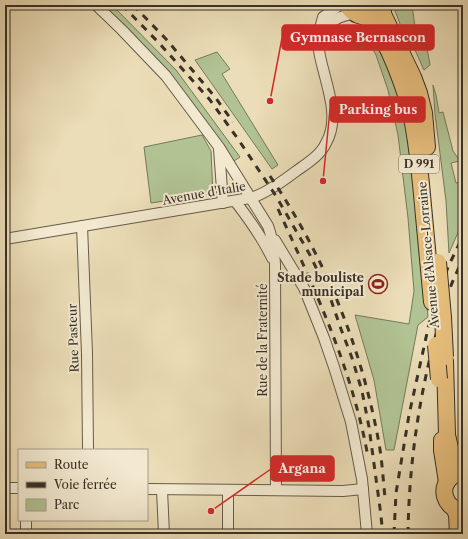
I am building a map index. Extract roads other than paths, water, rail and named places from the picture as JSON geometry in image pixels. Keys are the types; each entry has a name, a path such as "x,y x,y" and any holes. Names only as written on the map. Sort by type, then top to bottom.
{"main road":[{"path":"355,12 372,16 383,6"},
{"name":"Avenue d'Alsace-Lorraine","path":"383,6 383,14 415,81 422,102 443,317 448,442 460,469 463,472"},
{"name":"Avenue d'Alsace-Lorraine","path":"355,12 370,20 380,33 388,48 405,90 412,115 418,156 439,379 442,450 447,482 444,494 446,501 450,506 459,511"},
{"path":"447,482 451,477 463,472"},
{"path":"458,534 457,515 459,511"}],"street":[{"path":"96,5 166,76 219,147 268,226 274,248 275,264"},
{"name":"Avenue d'Italie","path":"5,239 255,197 308,163 320,152 326,143 332,126 329,95 319,48 319,34 323,17 340,5"},
{"path":"319,34 329,23 355,12"},
{"path":"219,147 223,203"},
{"name":"Rue de la Fraternité","path":"235,201 266,244 275,264 276,490"},
{"name":"Rue Pasteur","path":"82,226 87,353 88,449"},
{"path":"271,234 304,288 334,366 351,422 362,479 368,534"},
{"path":"5,488 18,488"},
{"path":"148,489 343,491 363,489"},
{"path":"162,490 164,534"},
{"path":"228,490 228,534"},
{"path":"26,521 26,534"}],"railway":[{"path":"122,5 160,44 210,100 276,196 310,255 330,297 362,391 369,427 383,534"},
{"path":"133,5 166,39 215,97 233,122"},
{"path":"270,176 307,237 338,301 350,334 361,368 378,438 385,498"},
{"path":"278,209 331,330 352,392 368,457"},
{"path":"394,534 396,493 409,415 429,324 448,267 463,236"},
{"path":"408,534 411,475 418,416 430,358 446,300 463,258"}],"place":[{"name":"Gymnase Bernascon","path":"270,101"},
{"name":"Parking bus","path":"323,181"},
{"name":"Stade bouliste municipal","path":"378,284"},
{"name":"Argana","path":"211,511"}]}
